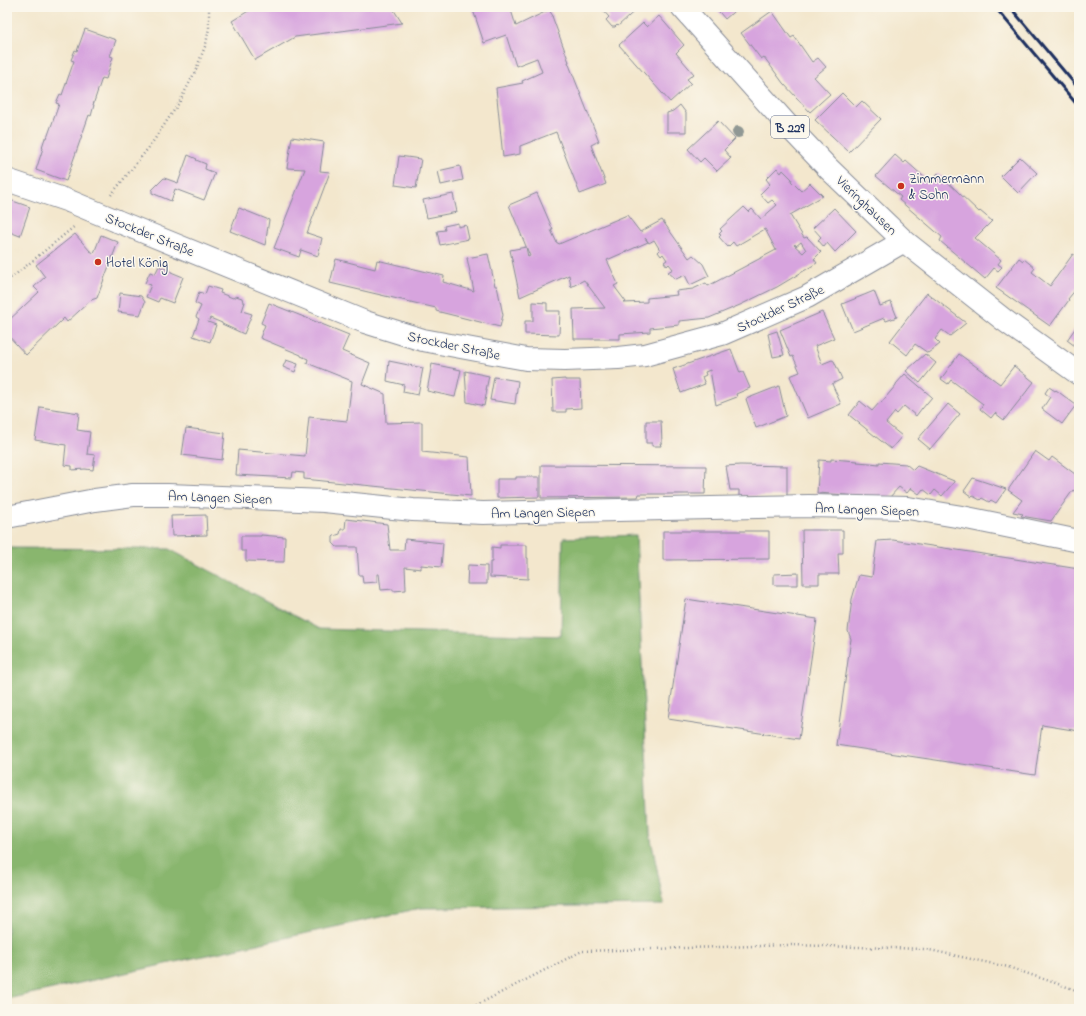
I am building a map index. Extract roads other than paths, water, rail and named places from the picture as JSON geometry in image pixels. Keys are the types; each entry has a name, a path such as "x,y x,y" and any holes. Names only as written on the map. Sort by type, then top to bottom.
{"street":[{"name":"Vieringhausen","path":"682,7 833,173 904,241 1004,320 1079,374"},
{"name":"Stockder Straße","path":"7,180 68,201 365,322 423,340 526,359 618,358 645,356 722,334 807,297 904,241"},
{"name":"Am Langen Siepen","path":"7,517 95,500 133,496 175,495 324,501 413,510 483,513 809,506 908,508 1079,541"}],"railway":[{"path":"995,7 1079,107"},
{"path":"1010,7 1079,89"}],"place":[{"name":"Zimmermann & Sohn","path":"901,186"},
{"name":"Hotel König","path":"98,262"}]}
